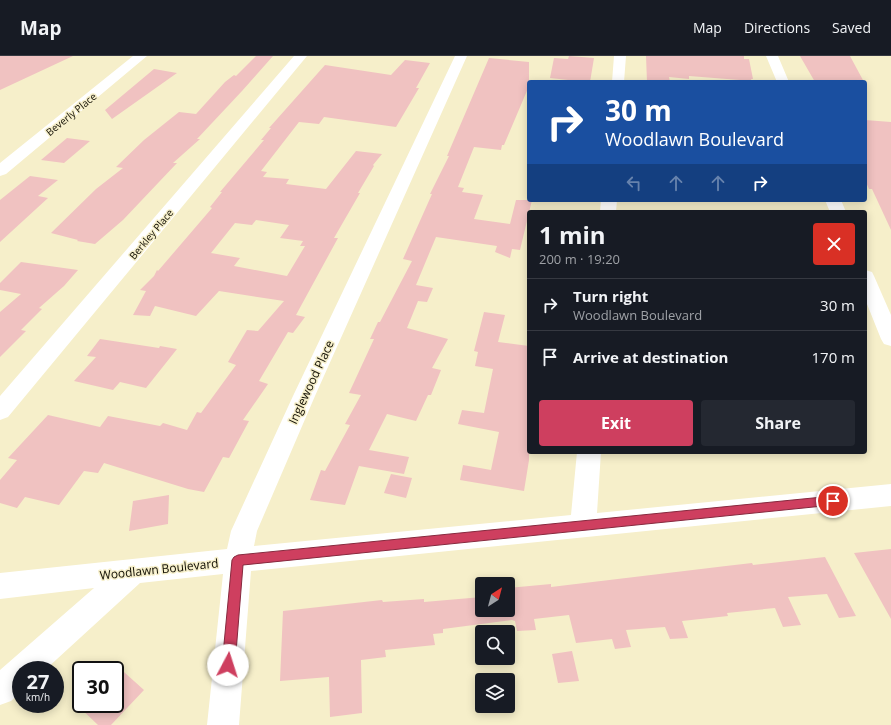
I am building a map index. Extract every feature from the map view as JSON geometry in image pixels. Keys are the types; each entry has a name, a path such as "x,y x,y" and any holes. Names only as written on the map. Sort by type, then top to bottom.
{"street":[{"name":"Beverly Place","path":"0,171 141,56"},
{"name":"Berkley Place","path":"0,411 301,56"},
{"name":"Inglewood Place","path":"223,725 238,560 244,531 304,396 461,56"},
{"path":"618,80 620,56"},
{"path":"772,56 782,80"},
{"path":"867,281 891,339"},
{"path":"583,526 589,454"},
{"name":"Woodlawn Boulevard","path":"0,586 238,560 891,495"},
{"path":"33,661 133,572"},
{"path":"0,690 12,680"}],"building":[{"path":"0,56 73,56 0,90"},
{"path":"256,56 273,56 197,139 200,139 173,163 177,163 123,220 95,244 77,241 78,240 51,233 96,189 123,168 116,167 144,140 179,112 196,114 225,82 234,75 236,76"},
{"path":"569,56 594,58 590,80 550,78 554,58 568,59"},
{"path":"646,56 744,56 744,59 749,59 753,79 739,80 689,76 689,79 669,77 670,80 647,80"},
{"path":"800,56 850,56 863,80 814,80"},
{"path":"489,58 529,62 529,80 527,80 527,91 504,145 502,145 501,150 474,147 458,187 464,188 462,192 483,195 474,219 510,224 516,200 527,200 527,202 532,202 530,210 527,210 527,221 520,250 512,249 510,258 495,252 497,246 436,237 416,285 433,288 427,302 418,301 407,328 448,339 432,368 441,370 431,395 428,395 416,421 387,414 369,450 409,457 404,474 359,466 345,505 310,500 321,470 325,471 350,425 345,424 361,395 349,393 374,339 370,339 378,322 380,322 412,261 403,259 432,194 430,194 449,156 447,156"},
{"path":"405,60 430,63 416,88 419,88 396,127 324,117 319,124 299,122 261,171 267,172 263,177 289,179 286,184 326,189 356,151 382,154 373,165 374,166 358,193 360,193 334,238 338,238 296,315 305,317 293,333 288,332 259,381 268,384 243,420 249,421 229,458 223,457 204,492 188,489 104,463 98,473 84,471 59,505 25,497 17,508 0,503 0,480 17,460 8,458 48,415 100,427 108,416 160,426 163,423 187,430 197,412 201,413 236,365 228,362 247,330 258,331 284,301 219,291 196,316 155,306 150,316 133,315 146,291 140,290 154,276 157,270 158,271 212,208 210,207 222,192 220,192 264,140 261,140 271,128 269,128 325,65 391,75","holes":["256,220 289,225 280,238 303,241 300,246 305,246 287,276 234,266 240,258 211,253 235,223 252,225"]},
{"path":"154,69 177,73 112,119 105,110"},
{"path":"867,120 891,122 891,230 872,189 869,189 867,184"},
{"path":"67,138 90,141 64,163 41,160"},
{"path":"30,176 58,180 38,196 48,198 0,242 0,200"},
{"path":"21,262 78,270 64,286 39,308 42,309 21,330 26,331 0,357 0,312 21,294 0,290 0,283"},
{"path":"484,312 505,315 498,342 527,346 527,454 529,454 529,460 524,491 460,480 463,465 491,470 499,432 458,424 462,410 484,413 493,369 475,366 478,352 474,351"},
{"path":"100,339 159,348 160,346 177,349 146,388 120,382 113,390 74,381 96,357 87,356"},
{"path":"391,474 412,478 406,498 384,493"},
{"path":"169,495 168,524 129,531 133,501"},
{"path":"891,549 891,619 854,553"},
{"path":"825,557 856,616 839,618 827,594 788,597 801,625 783,627 775,608 727,613 728,616 682,621 688,638 670,639 665,627 626,630 631,647 615,649 612,639 576,643 569,615 534,619 536,630 517,631 515,621 512,620 443,629 443,633 433,634 435,645 385,650 386,657 361,660 362,713 330,717 329,677 280,681 283,611 382,600 383,602 424,599 424,602 475,598 475,617 515,617 515,587 551,584 551,587 752,563 753,565"},
{"path":"572,651 579,681 558,683 552,654"},
{"path":"124,672 144,690 124,711"},
{"path":"85,713 122,713 111,725 98,725"}],"route":[{"path":"228,665 238,560 833,501"}]}
